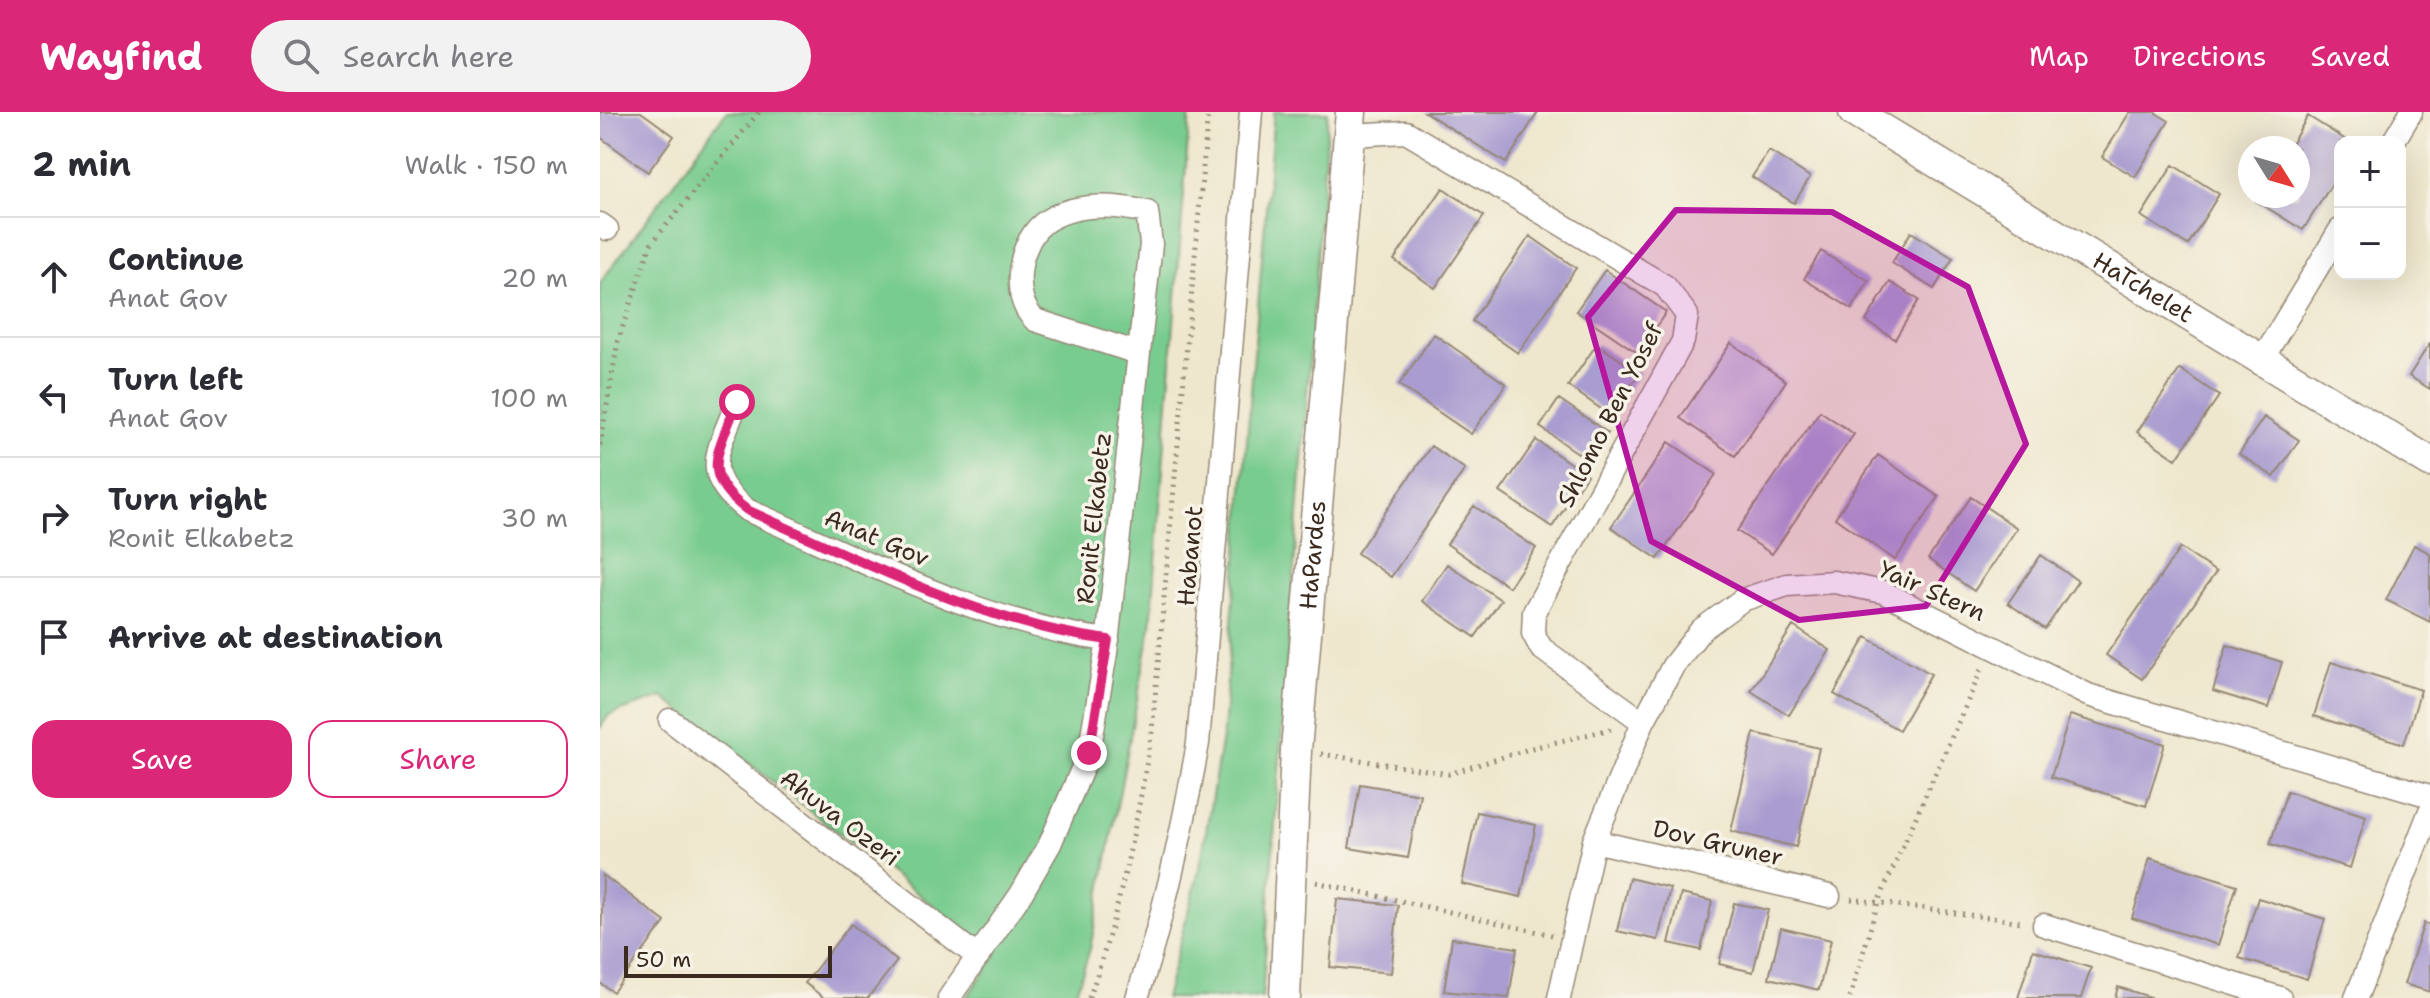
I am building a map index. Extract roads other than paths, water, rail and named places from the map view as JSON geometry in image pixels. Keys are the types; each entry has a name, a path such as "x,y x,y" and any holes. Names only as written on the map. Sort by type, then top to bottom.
{"street":[{"name":"Habanot","path":"1137,998 1160,927 1184,826 1198,743 1251,112"},
{"name":"HaTchelet","path":"1854,112 2430,462"},
{"path":"2397,136 2411,112"},
{"name":"Shlomo Ben Yosef","path":"1350,124 1406,132 1665,286 1687,315 1683,341 1534,612 1533,633 1541,648 1643,722"},
{"name":"HaPardes","path":"1285,998 1296,750 1350,124"},
{"name":"Ronit Elkabetz","path":"949,998 1021,894 1071,802 1095,724 1108,640 1151,244 1147,212 1119,205 1078,208 1046,220 1029,244 1018,293 1024,310 1035,320 1138,353"},
{"path":"2261,361 2334,240"},
{"name":"Anat Gov","path":"737,402 717,458 717,478 725,494 747,510 922,587 1055,632 1108,640"},
{"name":"Yair Stern","path":"1559,998 1594,841 1643,722 1673,666 1701,630 1742,600 1787,585 1834,582 1883,592 2088,695 2430,796"},
{"name":"Ahuva Ozeri","path":"670,720 978,957"},
{"path":"2356,998 2430,811"},
{"name":"Dov Gruner","path":"1594,841 1829,896"},
{"path":"2044,925 2280,998"}]}
